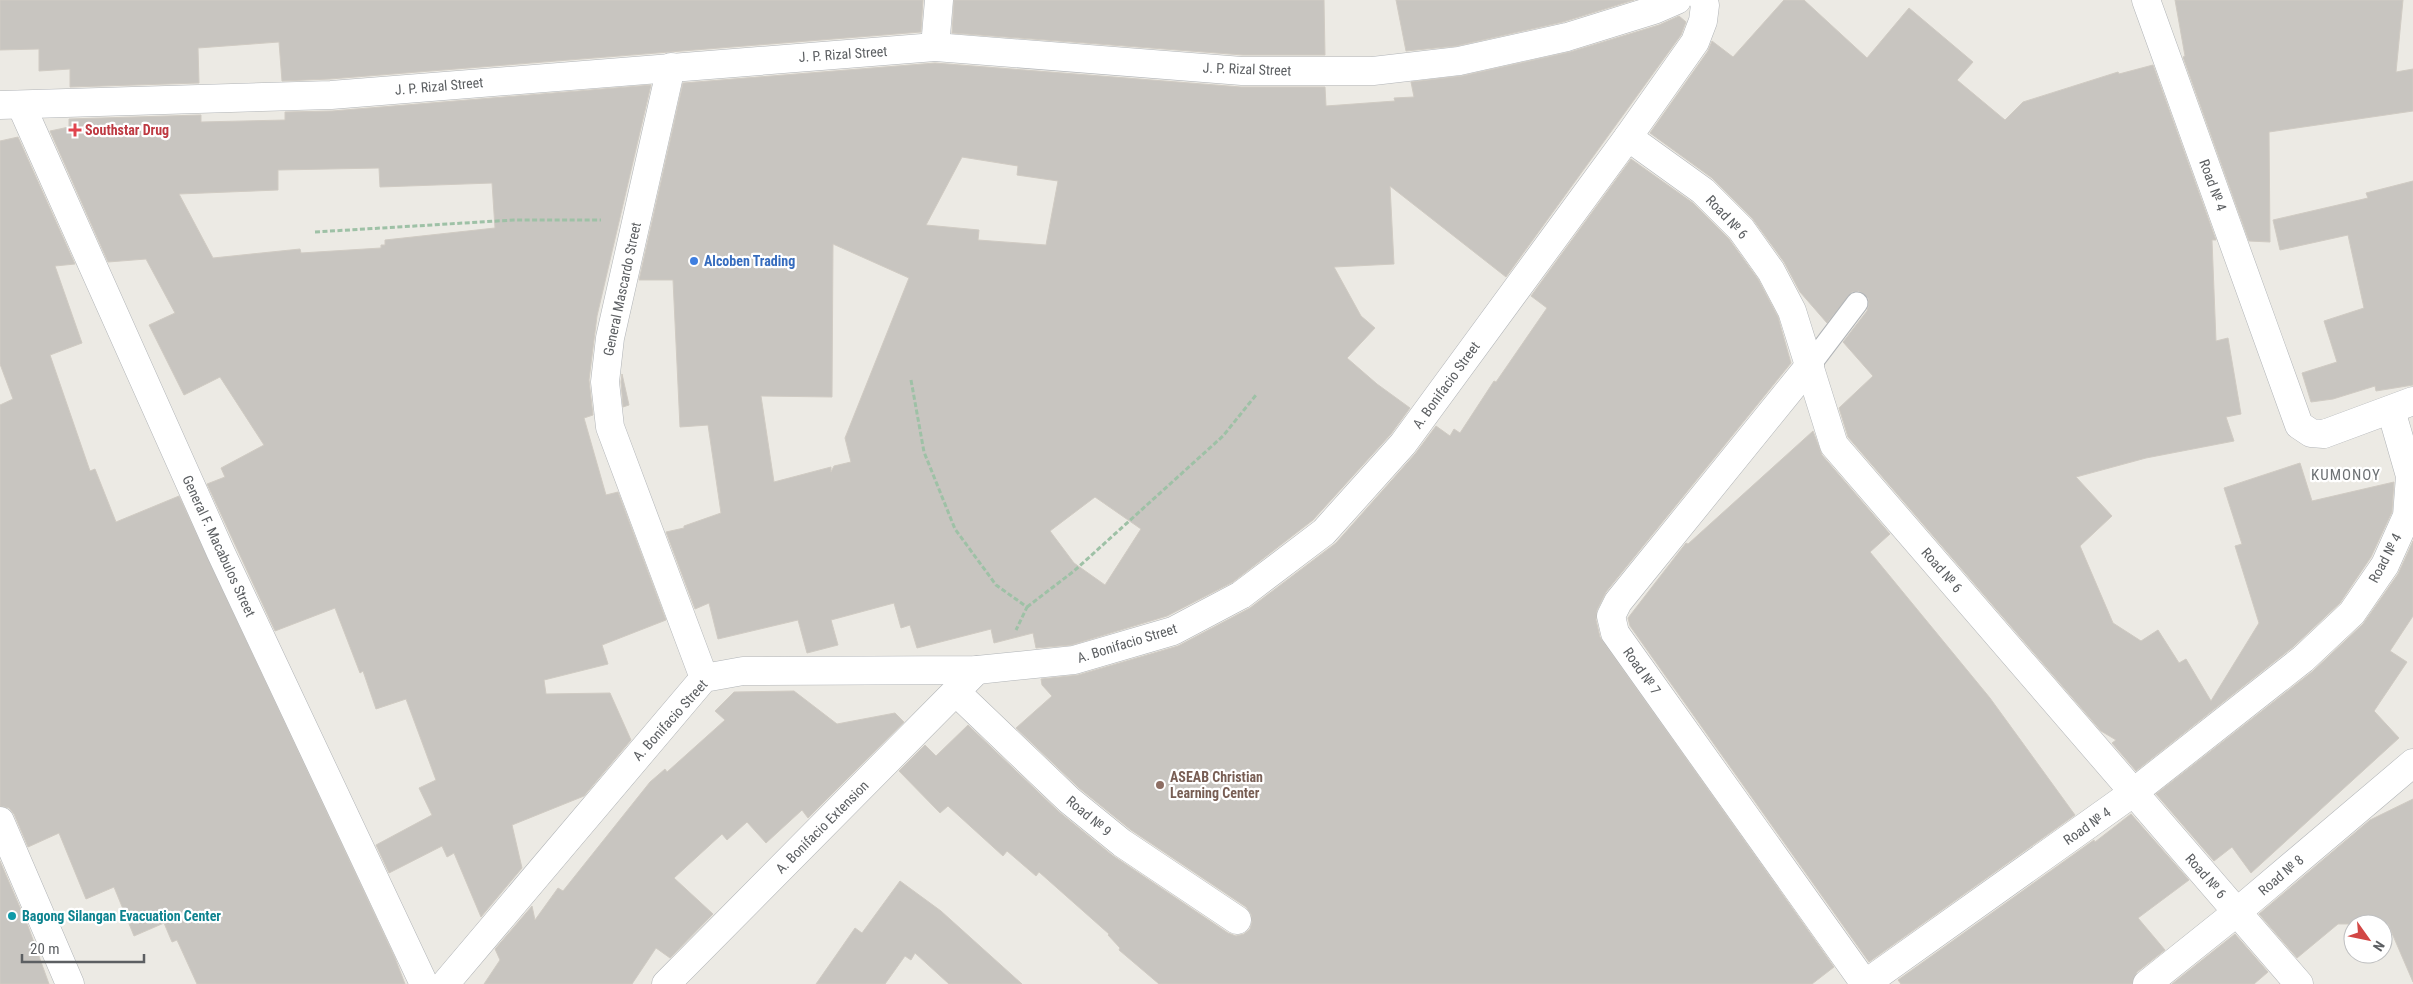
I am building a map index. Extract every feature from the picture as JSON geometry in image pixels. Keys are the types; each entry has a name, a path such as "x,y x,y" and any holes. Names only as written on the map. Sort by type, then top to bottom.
{"street":[{"path":"935,47 939,0"},
{"name":"J. P. Rizal Street","path":"11,105 331,95 935,47 1242,71 1373,70 1459,61 1567,37 1654,10 1677,0"},
{"name":"A. Bonifacio Street","path":"445,984 704,678 743,671 977,670 1074,660 1173,631 1241,595 1324,532 1403,444 1628,137 1695,42 1703,21 1705,4 1703,0"},
{"name":"Road № 4","path":"1865,984 2134,792 2303,659 2352,613 2385,565 2407,516 2410,476 2402,406 2324,434 2311,433 2300,424 2146,0"},
{"name":"General Mascardo Street","path":"671,68 610,338 605,382 610,427 704,678"},
{"name":"General F. Macabulos Street","path":"11,105 424,984"},
{"name":"Road № 6","path":"1628,137 1703,192 1741,229 1770,271 1792,311 1810,365 1823,415 1834,445 2299,984"},
{"name":"Road № 7","path":"1810,365 1618,602 1611,616 1615,633 1865,984"},
{"name":"A. Bonifacio Extension","path":"666,984 977,670"},
{"name":"Road № 9","path":"956,692 1069,800 1122,843 1238,920"},
{"name":"Road № 8","path":"2147,984 2238,912 2413,763"},
{"path":"0,821 70,984"}],"lane":[{"path":"1810,365 1857,303"}],"path":[{"path":"316,232 514,220 636,220"},
{"path":"912,380 924,452 955,528 996,585 1027,607"},
{"path":"1015,631 1027,607 1074,571 1223,436 1256,395"}],"building":[{"path":"0,0 923,0 921,32 330,79 282,81 279,42 198,48 199,83 70,87 70,69 39,71 39,49 0,50"},
{"path":"954,0 1324,0 1325,55 1243,55 952,33"},
{"path":"1396,0 1634,0 1563,22 1456,46 1406,51"},
{"path":"1784,0 1804,0 1867,58 1909,8 1973,62 1957,80 2005,120 2023,102 2118,72 2119,74 2153,65 2216,240 2212,240 2216,341 2228,338 2241,414 2226,417 2234,441 2146,458 2076,477 2112,516 2080,546 2113,623 2141,641 2158,630 2179,663 2186,659 2211,701 2259,623 2235,546 2242,544 2224,488 2300,463 2312,501 2394,482 2392,512 2371,557 2340,603 2293,647 2136,771 2112,743 2116,740 2101,731 1848,437 1839,408 1873,376 1843,342 1867,311 1868,298 1859,291 1852,292 1827,323 1800,292 1784,262 1752,218 1712,178 1650,133 1708,51 1712,41 1733,57"},
{"path":"2175,0 2403,0 2396,72 2413,69 2413,111 2269,132 2270,242 2249,241 2183,57 2185,56"},
{"path":"1679,16 1686,22 1681,35 1506,277 1390,186 1394,264 1334,267 1361,316 1375,328 1347,358 1377,384 1410,408 1391,434 1313,520 1233,582 1167,616 1071,645 1036,648 1033,633 994,643 991,629 917,648 910,625 901,628 894,603 831,620 838,645 807,653 798,620 718,639 709,603 695,609 666,532 684,528 684,526 721,513 708,425 680,427 673,280 639,280 683,83 935,63 1241,87 1325,87 1326,106 1395,101 1394,98 1414,97 1411,82 1462,76 1570,52 1659,25","holes":["962,157 1018,166 1017,175 1058,181 1046,245 978,240 979,230 926,225","833,244 909,278 845,438 851,462 834,466 831,472 831,467 774,482 761,396 832,397","1095,497 1141,529 1105,585 1074,563 1050,531"]},
{"path":"651,85 597,316 589,380 593,415 584,418 606,495 618,492 666,620 602,645 608,664 544,680 546,694 610,693 631,740 584,796 512,825 522,868 481,917 454,853 447,857 442,846 389,873 376,845 432,815 419,788 436,780 406,699 376,709 363,671 360,673 335,608 275,631 207,484 225,477 221,468 264,445 220,377 184,395 149,325 175,313 146,259 108,262 50,131 69,127 69,119 201,115 201,122 285,120 285,112 332,111","holes":["379,168 380,187 492,183 495,228 385,240 385,245 381,245 381,248 301,253 300,249 213,258 179,194 278,190 278,170"]},
{"path":"18,137 75,264 55,266 82,343 50,355 90,471 95,469 116,522 179,496 395,958 405,984 197,984 177,940 172,942 164,923 134,936 114,887 86,899 59,833 28,847 14,814 9,808 0,806 0,405 13,399 0,364 0,141"},
{"path":"1631,159 1693,203 1729,239 1758,279 1778,317 1791,363 1606,592 1597,610 1596,620 1600,637 1834,967 1812,984 1159,984 1119,950 1120,948 1109,934 1039,872 1036,876 1007,851 1003,856 948,806 940,813 899,771 925,745 936,756 968,725 1058,811 1112,855 1228,933 1236,936 1244,934 1250,929 1252,922 1251,914 1246,907 1131,830 1079,788 1016,728 1052,696 1042,685 1041,679 1078,675 1178,646 1250,608 1336,543 1415,454 1436,426 1450,436 1454,429 1460,433 1494,381 1496,382 1547,308 1531,296"},
{"path":"2413,181 2413,385 2376,391 2375,386 2333,399 2311,402 2302,373 2337,362 2324,321 2364,308 2348,235 2280,250 2273,220 2368,198 2366,193"},
{"path":"622,374 629,405 623,407 621,382"},
{"path":"1813,431 1822,455 1890,534 1870,552 1990,698 2075,815 1869,962 1630,626 1628,618 1686,543 1688,544"},
{"path":"2413,541 2413,616 2390,651 2407,662 2374,711 2399,738 2251,873 2232,847 2214,861 2156,794 2313,671 2363,624 2398,574"},
{"path":"794,691 837,724 895,713 904,722 808,818 802,810 766,843 747,822 727,840 722,834 674,878 713,914 670,958 656,948 632,984 484,984 500,960 495,949 532,906 535,920 558,888 563,891 650,782 665,769 667,772 725,720 715,711 734,692"},
{"path":"2413,799 2413,982 2393,936 2393,914 2343,914 2343,924 2338,924 2297,958 2259,914 2370,820"},
{"path":"2131,814 2189,880 2138,918 2165,950 2137,972 2132,984 1901,984 1898,980 2094,840 2095,842"},
{"name":"Bagong Silangan Evacuation Center","path":"0,861 28,926 49,984 0,984"},
{"path":"900,881 941,911 1022,984 949,984 915,953 911,960 905,956 885,984 816,984 855,928 862,933"},
{"path":"2235,934 2268,972 2254,984 2172,984"}],"place":[{"name":"Southstar Drug","path":"75,130"},
{"name":"Alcoben Trading","path":"694,261"},
{"name":"ASEAB Christian Learning Center","path":"1160,785"},
{"name":"Bagong Silangan Evacuation Center","path":"12,916"}],"district":[{"name":"KUMONOY","path":"2346,475"}]}
